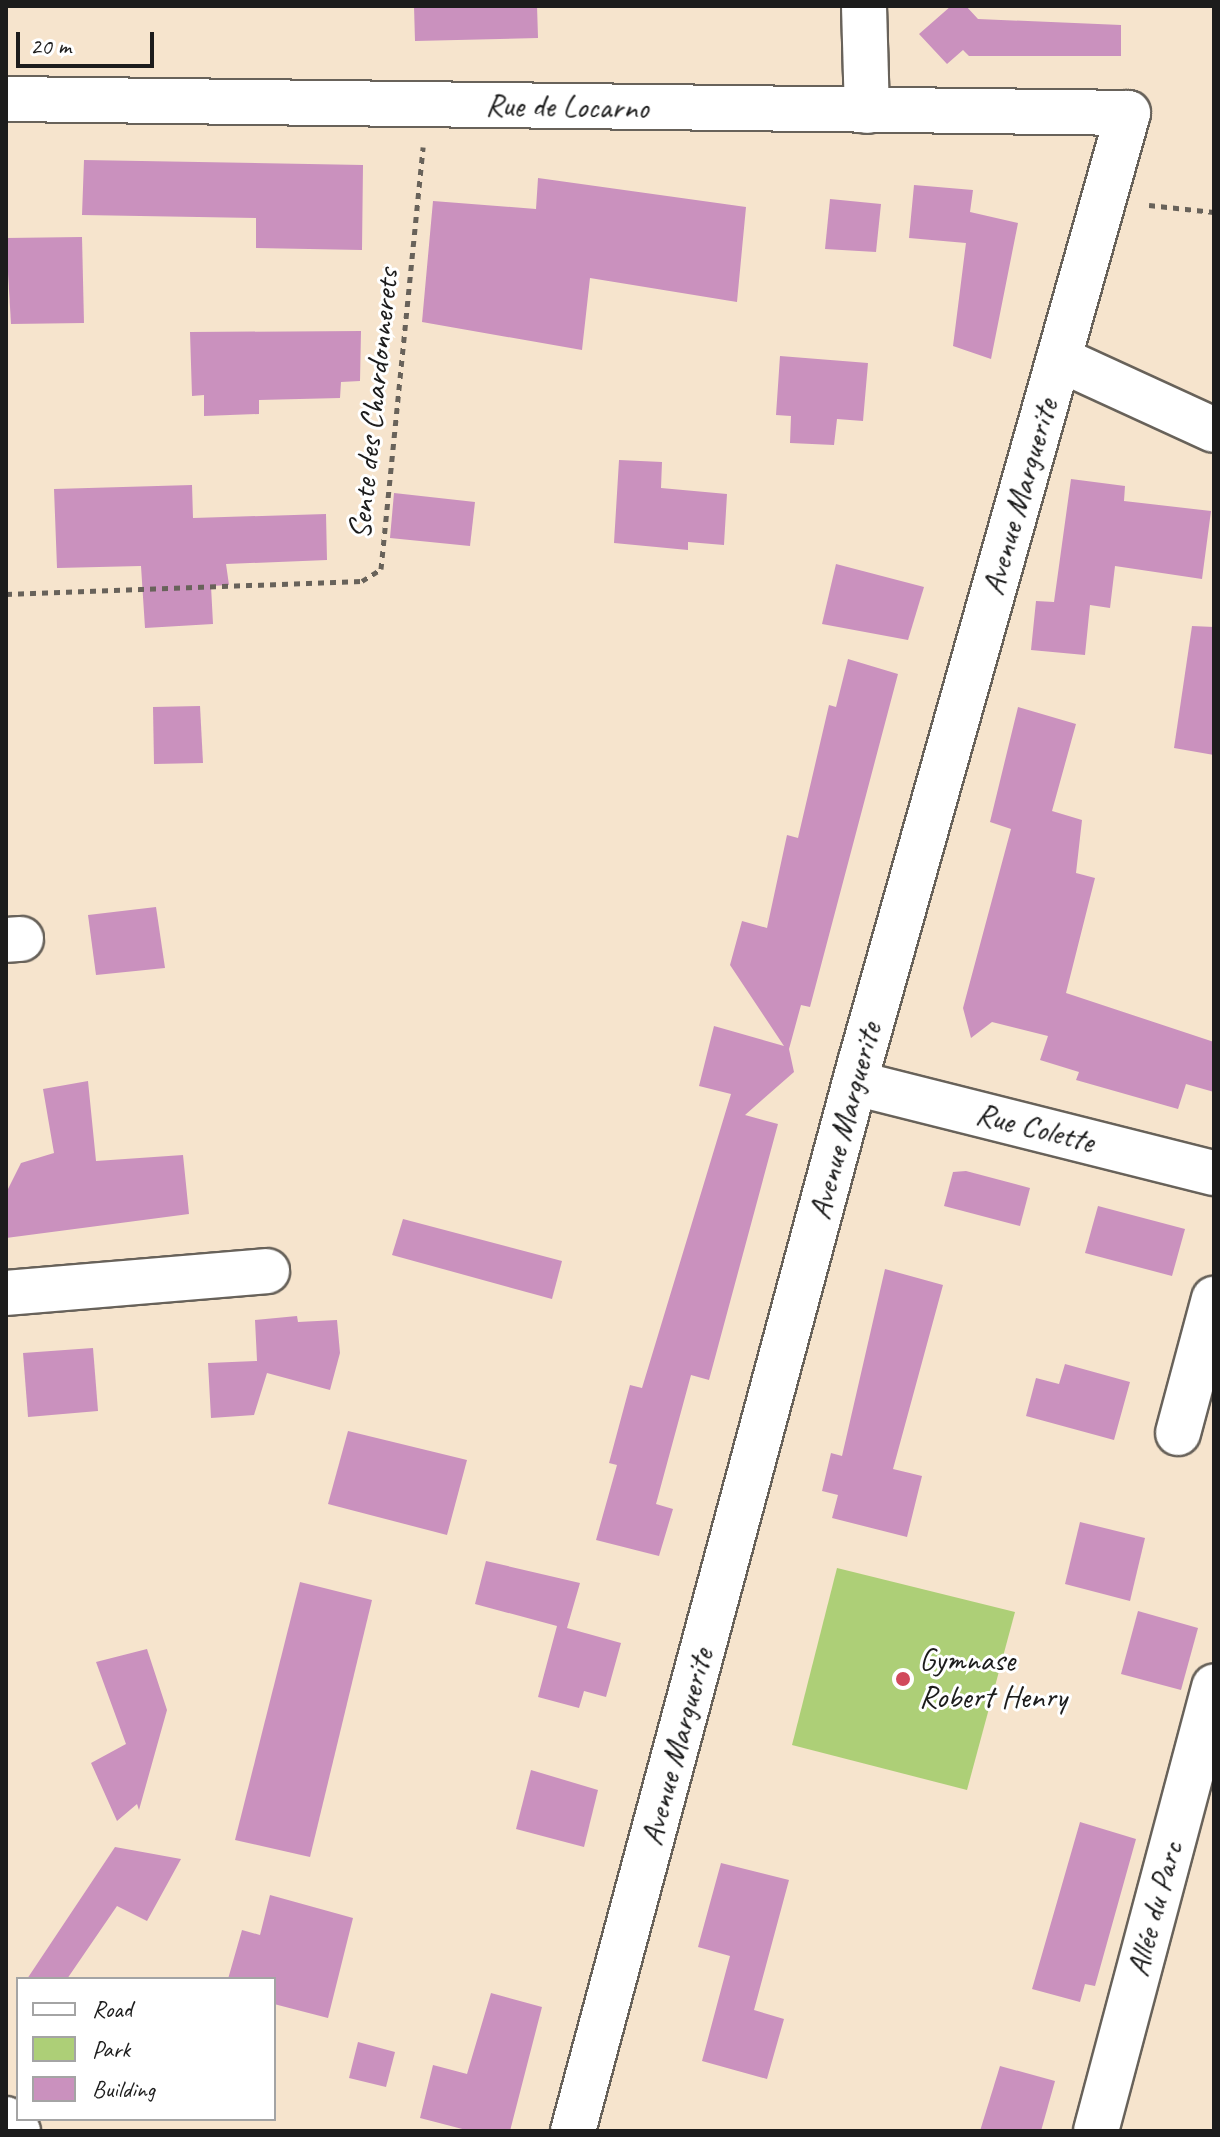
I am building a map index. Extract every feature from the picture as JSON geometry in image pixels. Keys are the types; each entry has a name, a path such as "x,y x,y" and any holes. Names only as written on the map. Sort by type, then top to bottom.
{"street":[{"path":"864,6 867,111"},
{"name":"Rue de Locarno","path":"6,99 1128,113"},
{"name":"Avenue Marguerite","path":"573,2131 855,1083 1128,113"},
{"path":"1059,359 1214,430"},
{"name":"Rue Colette","path":"855,1083 1214,1173"},
{"path":"6,1293 267,1271"},
{"path":"1178,1433 1214,1299"},
{"name":"Allée du Parc","path":"1096,2131 1214,1686"},
{"path":"6,2119 18,2131"}],"path":[{"name":"Sente des Chardonnerets","path":"6,594 362,581 381,569 428,104"},
{"path":"1104,200 1214,212"}],"green space":[{"name":"Gymnase Robert Henry","path":"837,1568 1015,1612 967,1790 792,1745"}],"building":[{"path":"414,6 537,6 538,38 415,41"},
{"path":"951,6 966,6 978,19 1121,25 1121,56 969,56 963,50 947,64 919,34"},
{"path":"84,160 363,165 362,250 256,248 256,218 82,215"},
{"path":"538,178 746,207 737,302 590,278 582,350 422,322 433,201 536,209"},
{"path":"914,185 973,190 970,212 1018,223 991,359 953,346 966,243 909,238"},
{"path":"830,199 881,204 876,252 825,249"},
{"path":"82,237 84,323 11,324 6,238"},
{"path":"361,331 360,381 341,382 340,398 259,400 259,414 204,416 204,395 192,396 190,332"},
{"path":"780,356 868,363 863,421 837,419 834,445 790,443 791,416 776,415"},
{"path":"619,460 662,462 661,488 727,494 724,545 688,542 688,550 614,543"},
{"path":"1071,479 1125,486 1124,501 1211,511 1202,579 1115,566 1110,608 1090,605 1085,655 1031,650 1036,601 1054,602"},
{"path":"192,485 193,518 326,514 327,560 226,564 229,585 211,586 213,624 145,628 141,566 57,568 54,489"},
{"path":"394,493 475,502 470,546 390,538"},
{"path":"836,564 924,587 908,640 822,624"},
{"path":"1192,626 1214,627 1214,755 1174,748"},
{"path":"848,659 898,674 810,1007 801,1005 789,1049 794,1072 745,1115 778,1124 709,1380 691,1375 656,1504 673,1509 659,1556 596,1540 617,1465 609,1463 630,1385 642,1388 731,1094 699,1086 714,1026 784,1046 730,965 742,921 767,928 787,835 798,838 829,705 836,707"},
{"path":"200,706 203,763 154,764 153,707"},
{"path":"1018,707 1076,724 1052,811 1082,820 1076,873 1095,878 1066,993 1214,1042 1214,1092 1186,1084 1178,1109 1076,1080 1079,1072 1040,1060 1048,1036 992,1022 971,1038 963,1008 1011,829 990,822"},
{"path":"156,907 165,968 96,975 88,915"},
{"path":"88,1081 96,1161 183,1155 189,1214 6,1238 6,1193 21,1163 54,1153 43,1089"},
{"path":"966,1171 1030,1188 1020,1226 944,1206 953,1172"},
{"path":"1098,1206 1185,1229 1172,1276 1085,1253"},
{"path":"403,1219 562,1261 552,1299 392,1255"},
{"path":"885,1269 943,1285 893,1469 922,1476 907,1537 832,1518 838,1495 822,1491 831,1453 842,1456"},
{"path":"297,1316 298,1322 337,1320 340,1353 330,1390 267,1373 254,1415 211,1418 208,1363 257,1361 255,1320"},
{"path":"93,1348 98,1411 28,1417 23,1353"},
{"path":"1065,1364 1130,1382 1114,1440 1026,1416 1036,1378 1059,1384"},
{"path":"348,1431 467,1460 447,1535 328,1504"},
{"path":"1080,1522 1145,1538 1130,1601 1065,1584"},
{"path":"486,1561 580,1583 567,1628 621,1643 606,1697 584,1691 579,1708 538,1697 557,1626 475,1604"},
{"path":"300,1582 372,1600 310,1857 235,1840"},
{"path":"1138,1611 1198,1628 1181,1690 1121,1674"},
{"path":"147,1649 167,1710 139,1810 137,1804 117,1821 91,1763 126,1744 96,1662"},
{"path":"531,1770 598,1790 584,1847 516,1829"},
{"path":"1080,1822 1136,1839 1095,1986 1085,1984 1080,2002 1032,1989"},
{"path":"115,1847 181,1859 147,1921 117,1906 68,1977 28,1977"},
{"path":"721,1863 789,1880 754,2010 784,2019 767,2079 702,2061 730,1956 698,1947"},
{"path":"270,1895 353,1918 328,2018 276,2005 276,1977 229,1977 242,1930 260,1935"},
{"path":"491,1993 542,2007 510,2131 470,2131 420,2118 433,2065 467,2074"},
{"path":"358,2042 395,2052 386,2087 349,2078"},
{"path":"1000,2066 1055,2081 1041,2131 980,2131"}],"place":[{"name":"Gymnase Robert Henry","path":"903,1679"}]}
